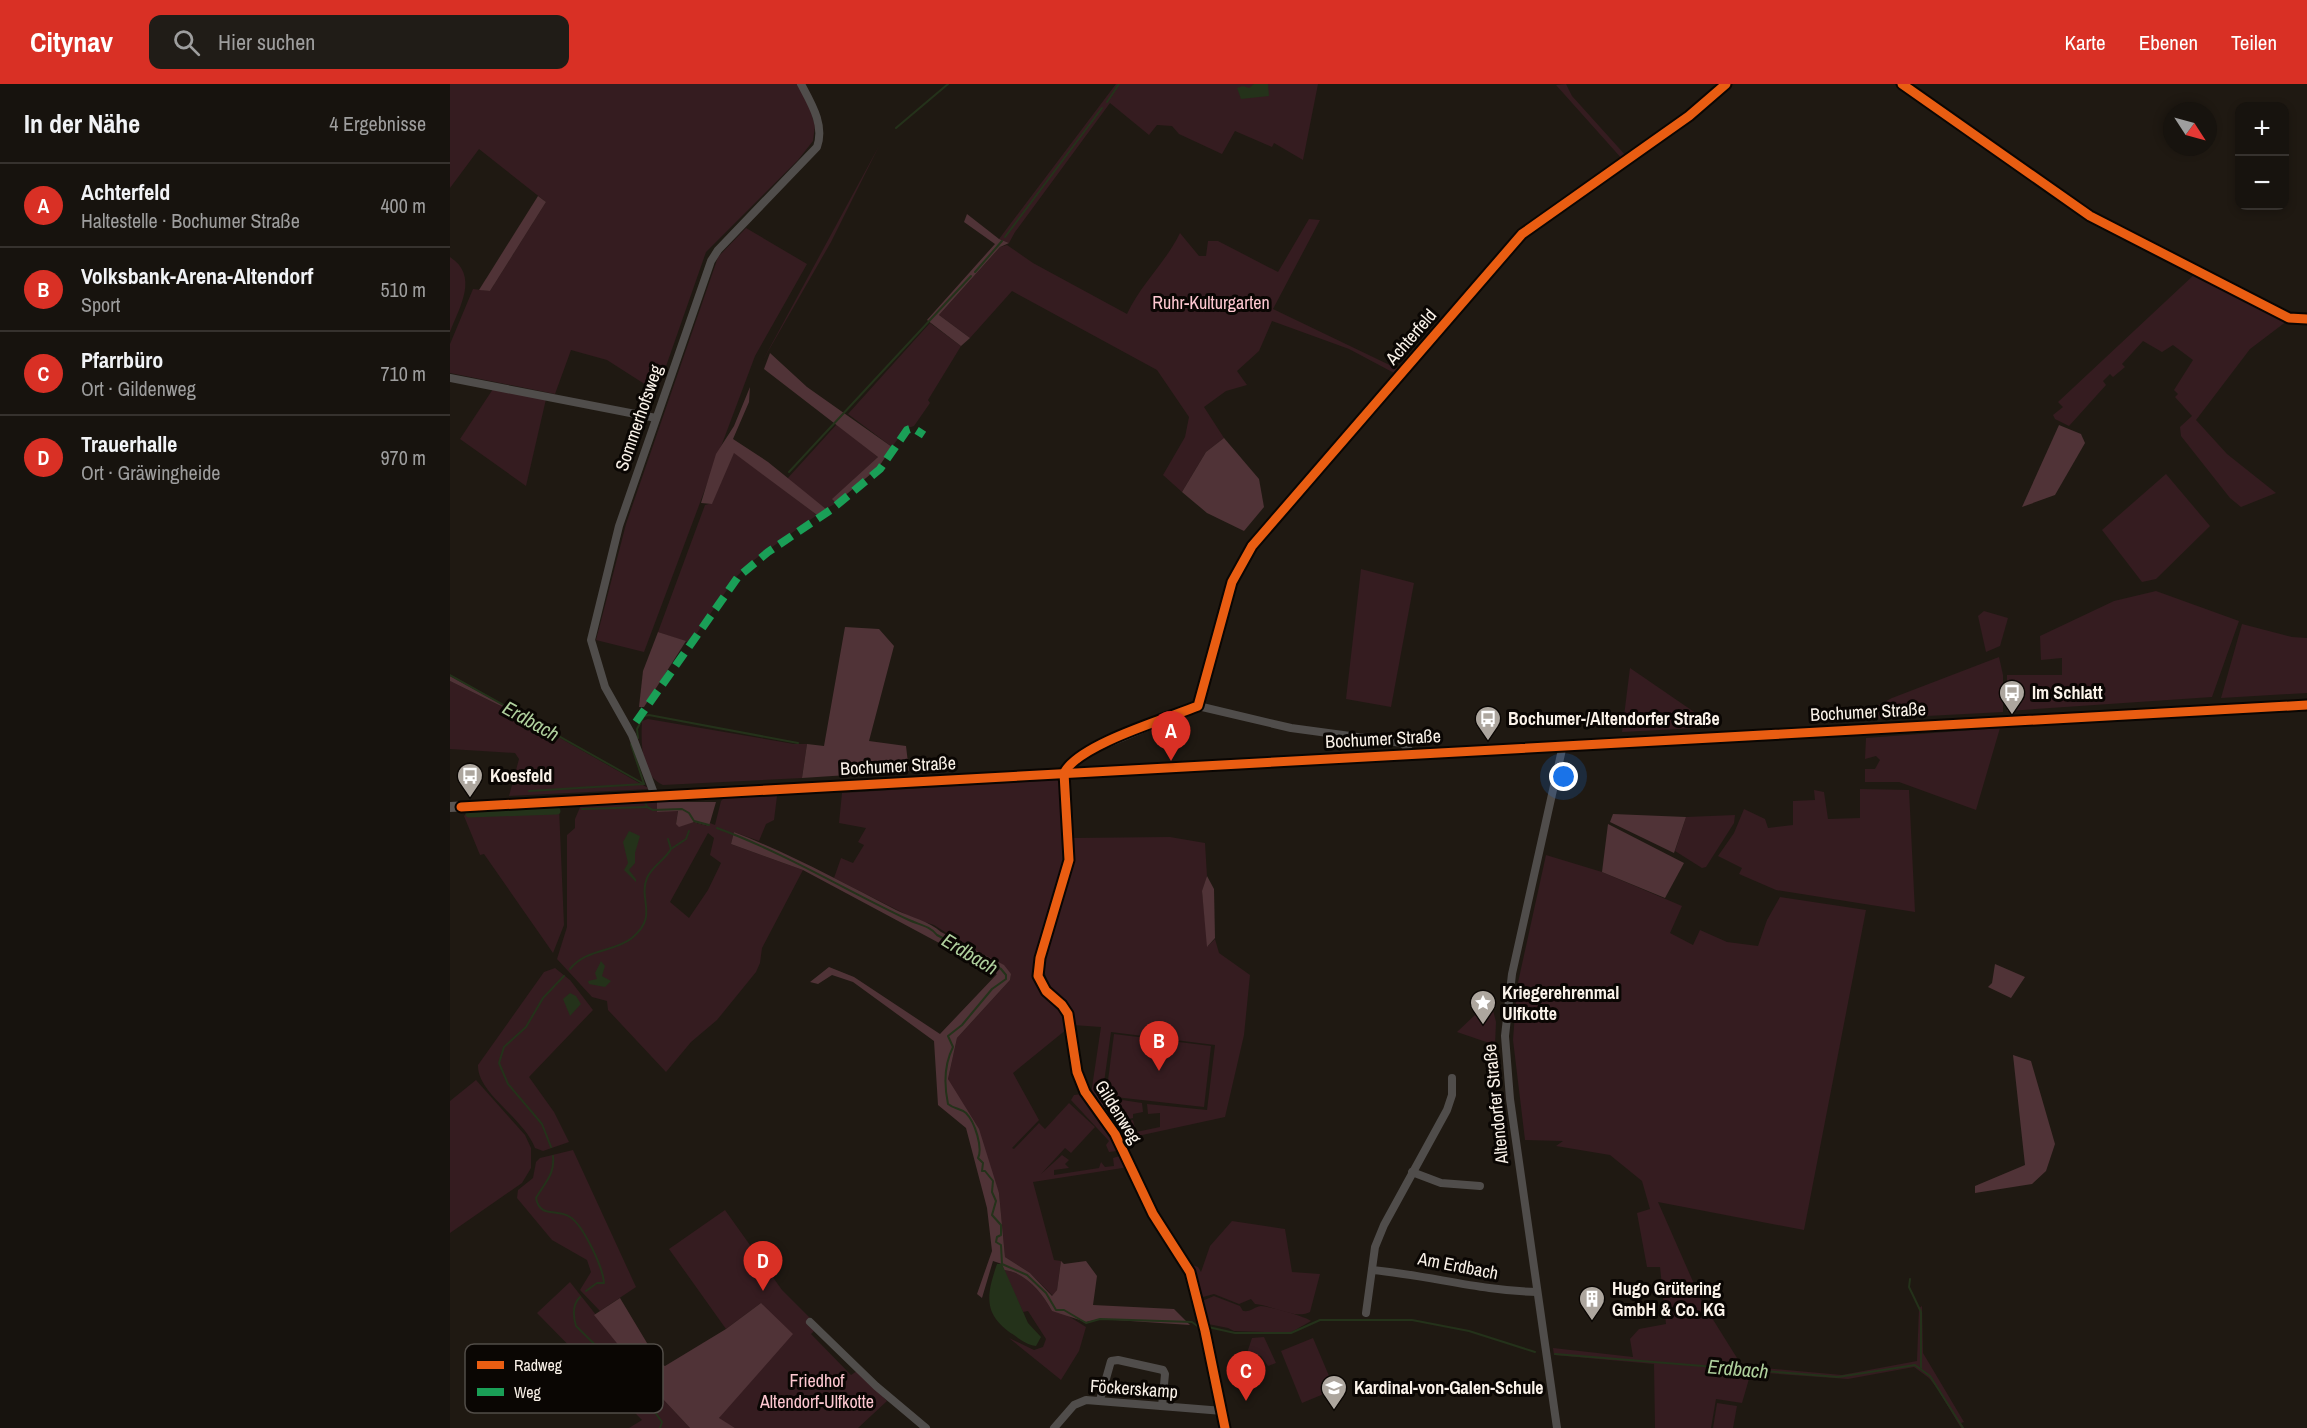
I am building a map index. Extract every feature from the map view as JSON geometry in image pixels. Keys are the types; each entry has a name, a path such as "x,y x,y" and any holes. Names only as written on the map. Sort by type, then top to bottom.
{"main road":[{"name":"Bochumer Straße","path":"455,807 2307,705"}],"street":[{"name":"Sommerhofsweg","path":"656,796 632,735 605,687 591,640 619,526 711,261 718,250 817,147 822,135 813,105 801,84"},
{"name":"Achterfeld","path":"1198,706 1232,582 1252,546 1522,234 1689,116 1726,84"},
{"path":"1902,84 2090,216 2289,318 2307,319"},
{"path":"450,378 656,418"},
{"path":"1064,773 1070,763 1087,752 1198,706 1291,728 1402,743 1413,754"},
{"name":"Altendorfer Straße","path":"1557,1428 1508,1081 1505,1026 1512,974 1563,745"},
{"name":"Gildenweg","path":"1064,773 1069,860 1040,958 1038,976 1046,991 1062,1005 1068,1014 1077,1072 1084,1092 1115,1134 1153,1214 1190,1272 1225,1428"},
{"path":"1366,1313 1375,1247 1384,1225 1447,1110 1452,1095 1452,1078"},
{"path":"1412,1172 1441,1183 1480,1186"},
{"name":"Am Erdbach","path":"1372,1270 1427,1275 1493,1290 1537,1292"},
{"path":"810,1322 876,1386 926,1428"},
{"path":"1100,1400 1111,1361 1118,1360 1163,1370 1165,1374 1162,1406"},
{"name":"Föckerskamp","path":"1054,1428 1074,1405 1086,1400 1223,1411"}],"green space":[{"path":"450,84 799,84 809,105 815,126 813,141 798,160 706,252 657,392 607,360 571,350 555,394 450,373 450,344 473,289 490,291 546,202 479,149 450,188"},
{"path":"1116,84 1318,84 1303,160 1274,143 1272,147 1235,131 1222,154 1179,134 1172,126 1157,125 1149,135 1110,103 1009,243 999,239"},
{"path":"1566,84 1572,96 1627,157 1623,160 1556,85"},
{"path":"879,146 831,242 762,362"},
{"name":"Ruhr-Kulturgarten","path":"1309,219 1320,220 1273,309 1400,370 1396,374 1349,349 1272,321 1259,351 1237,371 1247,385 1226,391 1204,407 1224,438 1206,452 1182,492 1163,475 1185,437 1189,417 1157,370 1012,291 970,338 939,315 1000,247 1007,245 1033,263 1127,314 1180,233 1199,256 1206,256 1208,241 1218,241 1278,272"},
{"path":"746,228 807,264 755,356 644,652 596,640 626,524 718,257"},
{"path":"450,257 464,273 465,292 450,332"},
{"path":"2196,273 2287,321 2250,349 2196,420 2227,454 2276,493 2241,507 2230,498 2181,436 2180,427 2192,416 2175,397 2178,394 2174,390 2193,360 2173,345 2162,352 2143,341 2122,364 2125,367 2113,377 2110,374 2103,381 2106,385 2069,426 2055,419 2053,415 2063,407 2058,402"},
{"path":"930,323 961,346 928,400 930,403 914,426 905,429 892,447 848,414"},
{"path":"493,389 546,399 526,486 460,439"},
{"path":"837,424 878,457 833,499 836,503 826,509 787,479"},
{"path":"734,452 817,515 754,560 736,577 690,643 658,632 705,505 712,503"},
{"path":"2166,474 2210,526 2156,579 2142,582 2102,530"},
{"path":"1361,569 1414,583 1391,707 1346,699"},
{"path":"2156,591 2239,621 2212,697 2007,711 2007,675 2062,675 2062,658 2041,660 2040,636 2114,601"},
{"path":"1984,611 2008,618 2000,646 1986,652 1978,616"},
{"path":"2242,624 2292,637 2307,638 2307,693 2221,698"},
{"path":"1999,657 2003,675 2003,712 1851,720 1892,698"},
{"path":"1630,668 1716,727 1622,732"},
{"path":"450,681 523,717 650,789 509,796 519,759 515,753 450,749"},
{"path":"648,719 794,744 807,744 802,778 663,785 655,780 646,766 642,721"},
{"path":"2000,728 1976,810 1899,782 1865,782 1865,769 1875,769 1880,760 1876,756 1865,759 1866,738"},
{"path":"1057,780 1060,782 1067,836 1065,864 1033,971 1040,988 1060,1011 1067,1029 1013,1073 1039,1120 1012,1148 1014,1149 1039,1123 1045,1129 1069,1103 1095,1127 1071,1153 1065,1148 1041,1174 1062,1155 1069,1160 1065,1164 1069,1168 1054,1170 1054,1175 1099,1168 1101,1162 1105,1167 1114,1166 1113,1158 1123,1155 1129,1167 1033,1182 1054,1260 1061,1261 1057,1290 1053,1296 1030,1273 1005,1257 999,1193 948,1079 957,1038 1010,980 1011,974 934,925 913,918 834,878 841,858 853,863 864,845 858,842 866,828 839,823 842,793"},
{"path":"1860,789 1909,790 1915,912 1776,890 1739,874 1742,868 1718,856 1734,833 1744,809 1765,819 1768,828 1793,825 1793,801 1815,800 1814,790 1824,792 1828,819 1860,818"},
{"path":"777,796 774,820 766,824 759,841 734,832 731,844 803,870 762,948 756,972 717,1020 691,1042 666,1072 608,1010 607,1001 592,997 557,959 567,927 567,835 575,828 575,819 581,805 657,802 657,812 678,810 676,824 693,822 708,826 710,823 715,825 721,801 725,797","holes":["708,833 714,838 710,855 721,863 708,890 689,918 670,902"]},
{"path":"556,806 559,808 564,925 553,953 484,854 480,855 464,816 468,811"},
{"path":"1735,815 1734,823 1706,867 1702,868 1675,851 1686,817"},
{"path":"1170,837 1205,843 1207,876 1202,892 1208,946 1215,939 1219,953 1250,975 1244,1035 1225,1117 1133,1137 1121,1123 1133,1120 1136,1132 1160,1127 1160,1113 1148,1114 1147,1104 1207,1110 1215,1045 1111,1032 1102,1097 1142,1103 1143,1112 1133,1114 1133,1118 1125,1120 1122,1115 1118,1117 1109,1106 1103,1109 1091,1094 1101,1027 1073,1025 1072,1010 1047,981 1044,957 1072,838"},
{"path":"1546,855 1602,872 1682,906 1670,933 1693,945 1700,930 1727,942 1758,946 1767,920 1780,897 1866,910 1804,1230 1658,1202 1702,1302 1742,1366 1842,1375 1917,1361 1919,1308 1922,1306 1923,1353 1964,1422 1961,1423 1964,1428 1961,1428 1929,1378 1914,1367 1848,1379 1751,1372 1742,1403 1716,1399 1711,1428 1655,1428 1654,1364 1554,1355 1553,1348 1633,1357 1630,1339 1639,1329 1666,1324 1660,1267 1647,1267 1637,1213 1650,1209 1642,1181 1610,1155 1556,1146 1563,1141 1525,1140 1513,1040 1517,987"},
{"path":"555,968 570,980 593,1010 529,1077 554,1112 569,1142 543,1151 535,1148 521,1126 485,1086 478,1065 544,972"},
{"path":"1492,1006 1496,1022 1495,1045 1457,1032 1475,1015"},
{"path":"1114,1034 1211,1046 1204,1107 1106,1096"},
{"path":"476,1080 525,1135 531,1148 531,1168 522,1183 450,1233 450,1101"},
{"path":"1083,1094 1120,1147 1117,1151 1109,1152 1106,1145 1109,1141 1071,1100 1074,1095"},
{"path":"573,1150 636,1287 600,1311 580,1290 591,1272 587,1260 552,1240 517,1198 518,1190 533,1178 536,1162 540,1158"},
{"name":"Friedhof Altendorf-Ulfkotte","path":"725,1210 782,1290 811,1319 814,1331 811,1334 851,1375 857,1371 887,1401 858,1428 735,1428 719,1419 761,1303 726,1329 669,1249"},
{"path":"1232,1221 1285,1229 1292,1272 1320,1274 1310,1312 1291,1313 1255,1304 1251,1299 1239,1304 1214,1294 1203,1297 1199,1294 1189,1264 1198,1267 1201,1272 1210,1246"},
{"path":"1003,1270 1025,1278 1043,1297 1052,1311 1062,1312 1086,1327 1079,1351 1061,1380 1009,1338 1034,1350 1043,1347 1046,1339 1028,1311 1023,1312"},
{"path":"570,1282 619,1344 567,1344 537,1313"},
{"path":"1214,1296 1240,1306 1243,1311 1265,1306 1311,1321 1290,1333 1234,1331 1208,1324 1202,1301"},
{"path":"1264,1337 1276,1363 1268,1366 1261,1356 1247,1353 1252,1338"},
{"path":"1313,1338 1332,1383 1329,1385 1331,1391 1302,1403 1281,1351"},
{"path":"663,1399 690,1428 629,1428 642,1420 635,1413 663,1413"},
{"path":"1717,1403 1737,1406 1733,1428 1713,1428"}],"shaded area":[{"path":"1254,84 1268,84 1269,96 1241,99 1237,88 1243,86 1249,88"},
{"path":"538,196 546,202 490,291 479,290"},
{"path":"967,214 999,239 1009,243 1000,247 939,315 970,338 961,346 927,320 995,244 964,222"},
{"path":"770,353 807,387 892,447 878,468 836,503 832,499 878,457 764,369"},
{"path":"750,387 749,402 733,439 768,462 826,509 817,515 734,453 712,504 701,503 716,454 734,426"},
{"path":"2059,425 2081,434 2085,443 2055,495 2022,507"},
{"path":"1224,438 1259,479 1264,507 1244,531 1207,513 1182,492 1206,452"},
{"path":"845,627 879,629 894,646 869,741 906,746 909,771 802,778 807,744 824,746"},
{"path":"658,632 686,641 644,707 639,707 643,671"},
{"path":"450,676 523,716 523,717 450,681"},
{"path":"657,802 716,802 709,826 694,822 679,827 676,824 678,811 657,812"},
{"path":"1613,814 1686,817 1674,853 1610,822"},
{"path":"1608,824 1684,863 1665,898 1602,872"},
{"path":"629,831 640,836 635,853 635,863 629,870 636,882 624,870 628,863 623,842"},
{"path":"734,832 796,859 896,910 925,922 1004,965 1011,974 1010,980 957,1038 948,1079 979,1129 999,1193 1005,1257 1030,1273 1052,1296 1057,1290 1061,1261 1064,1264 1086,1261 1097,1276 1093,1305 1174,1309 1190,1325 1100,1319 1086,1322 1052,1311 1043,1297 1025,1278 1003,1270 1002,1264 993,1261 982,1298 977,1294 992,1251 987,1208 966,1128 938,1105 934,1041 853,982 832,975 818,984 810,982 829,967 854,977 940,1034 997,974 803,870 731,844"},
{"path":"1207,876 1214,889 1215,938 1207,947 1202,891"},
{"path":"601,961 605,966 602,976 611,981 605,987 589,984 588,981 597,979 595,973"},
{"path":"1995,964 2025,977 2011,998 1988,987 1992,983"},
{"path":"570,993 576,996 581,1004 570,1016 563,999"},
{"path":"2013,1055 2031,1061 2055,1144 2046,1171 2032,1184 1975,1193 1975,1186 2025,1165"},
{"path":"997,1264 1002,1264 1028,1323 1041,1337 1036,1346 1024,1342 1004,1328 992,1312 989,1295"},
{"path":"620,1298 648,1344 618,1344 594,1315"},
{"path":"761,1303 793,1334 719,1418 735,1428 690,1428 663,1399 663,1365 665,1366 726,1329"}],"waterway":[{"path":"896,128 948,84"},
{"path":"1107,102 1119,84"},
{"path":"1005,237 1102,108"},
{"path":"975,272 1002,241"},
{"path":"789,472 971,276"},
{"name":"Erdbach","path":"450,675 644,784"},
{"path":"638,738 637,729 644,716 649,715 798,743"},
{"path":"631,744 644,784"},
{"path":"529,791 644,784"},
{"name":"Erdbach","path":"645,802 647,807 653,810 682,809 689,813 694,821 709,825"},
{"path":"582,809 647,807"},
{"path":"469,814 557,811"},
{"name":"Erdbach","path":"717,828 767,849 928,928 1001,969 1006,979 992,989 962,1025 948,1036 953,1047 946,1068 945,1082 948,1104 964,1111 972,1122 980,1148 978,1158 983,1163 982,1171 985,1171 993,1181 992,1192 996,1201 992,1215 1001,1225 1001,1235 997,1237 996,1242 1001,1245 1002,1264 1027,1275 1046,1293 1056,1310 1064,1310 1086,1323 1100,1319 1192,1322 1200,1328"},
{"path":"671,849 686,839 689,831"},
{"path":"570,969 584,957 625,943 640,930 646,915 647,878 671,849 668,839"},
{"path":"551,1147 542,1124 508,1084 499,1063 504,1047 526,1027 543,998 564,976"},
{"path":"553,1156 549,1178 536,1198 541,1209 565,1214 575,1221 592,1247 604,1283 597,1283 586,1291"},
{"name":"Erdbach","path":"1910,1279 1909,1287 1921,1312 1921,1368"},
{"path":"580,1297 574,1311 576,1326 594,1344"},
{"name":"Erdbach","path":"1208,1327 1235,1333 1291,1333 1320,1320 1412,1320 1469,1331 1535,1352"},
{"name":"Erdbach","path":"1555,1354 1838,1377 1915,1365 1930,1376 1963,1428"},
{"path":"655,1413 662,1422 660,1428"}],"marked path":[{"path":"636,722 738,577 768,552 832,509 880,469 907,430 913,428 924,435"}],"cycle path":[{"path":"1225,1428 1190,1272 1153,1214 1115,1134 1085,1092 1077,1072 1068,1014 1062,1005 1046,991 1038,976 1040,958 1069,860 1064,773 1073,762 1105,742 1198,706 1232,582 1252,546 1522,234 1689,116 1726,84"},
{"path":"1902,84 2090,216 2289,318 2307,319"},
{"path":"461,807 2307,705"}],"place":[{"name":"Im Schlatt","path":"2012,716"},
{"name":"Bochumer-/Altendorfer Straße","path":"1488,742"},
{"name":"Achterfeld","path":"1171,761"},
{"name":"Koesfeld","path":"470,799"},
{"name":"Kriegerehrenmal Ulfkotte","path":"1483,1026"},
{"name":"Volksbank-Arena-Altendorf","path":"1159,1071"},
{"name":"Trauerhalle","path":"763,1291"},
{"name":"Hugo Grütering GmbH & Co. KG","path":"1592,1322"},
{"name":"Pfarrbüro","path":"1246,1401"},
{"name":"Kardinal-von-Galen-Schule","path":"1334,1411"}]}
